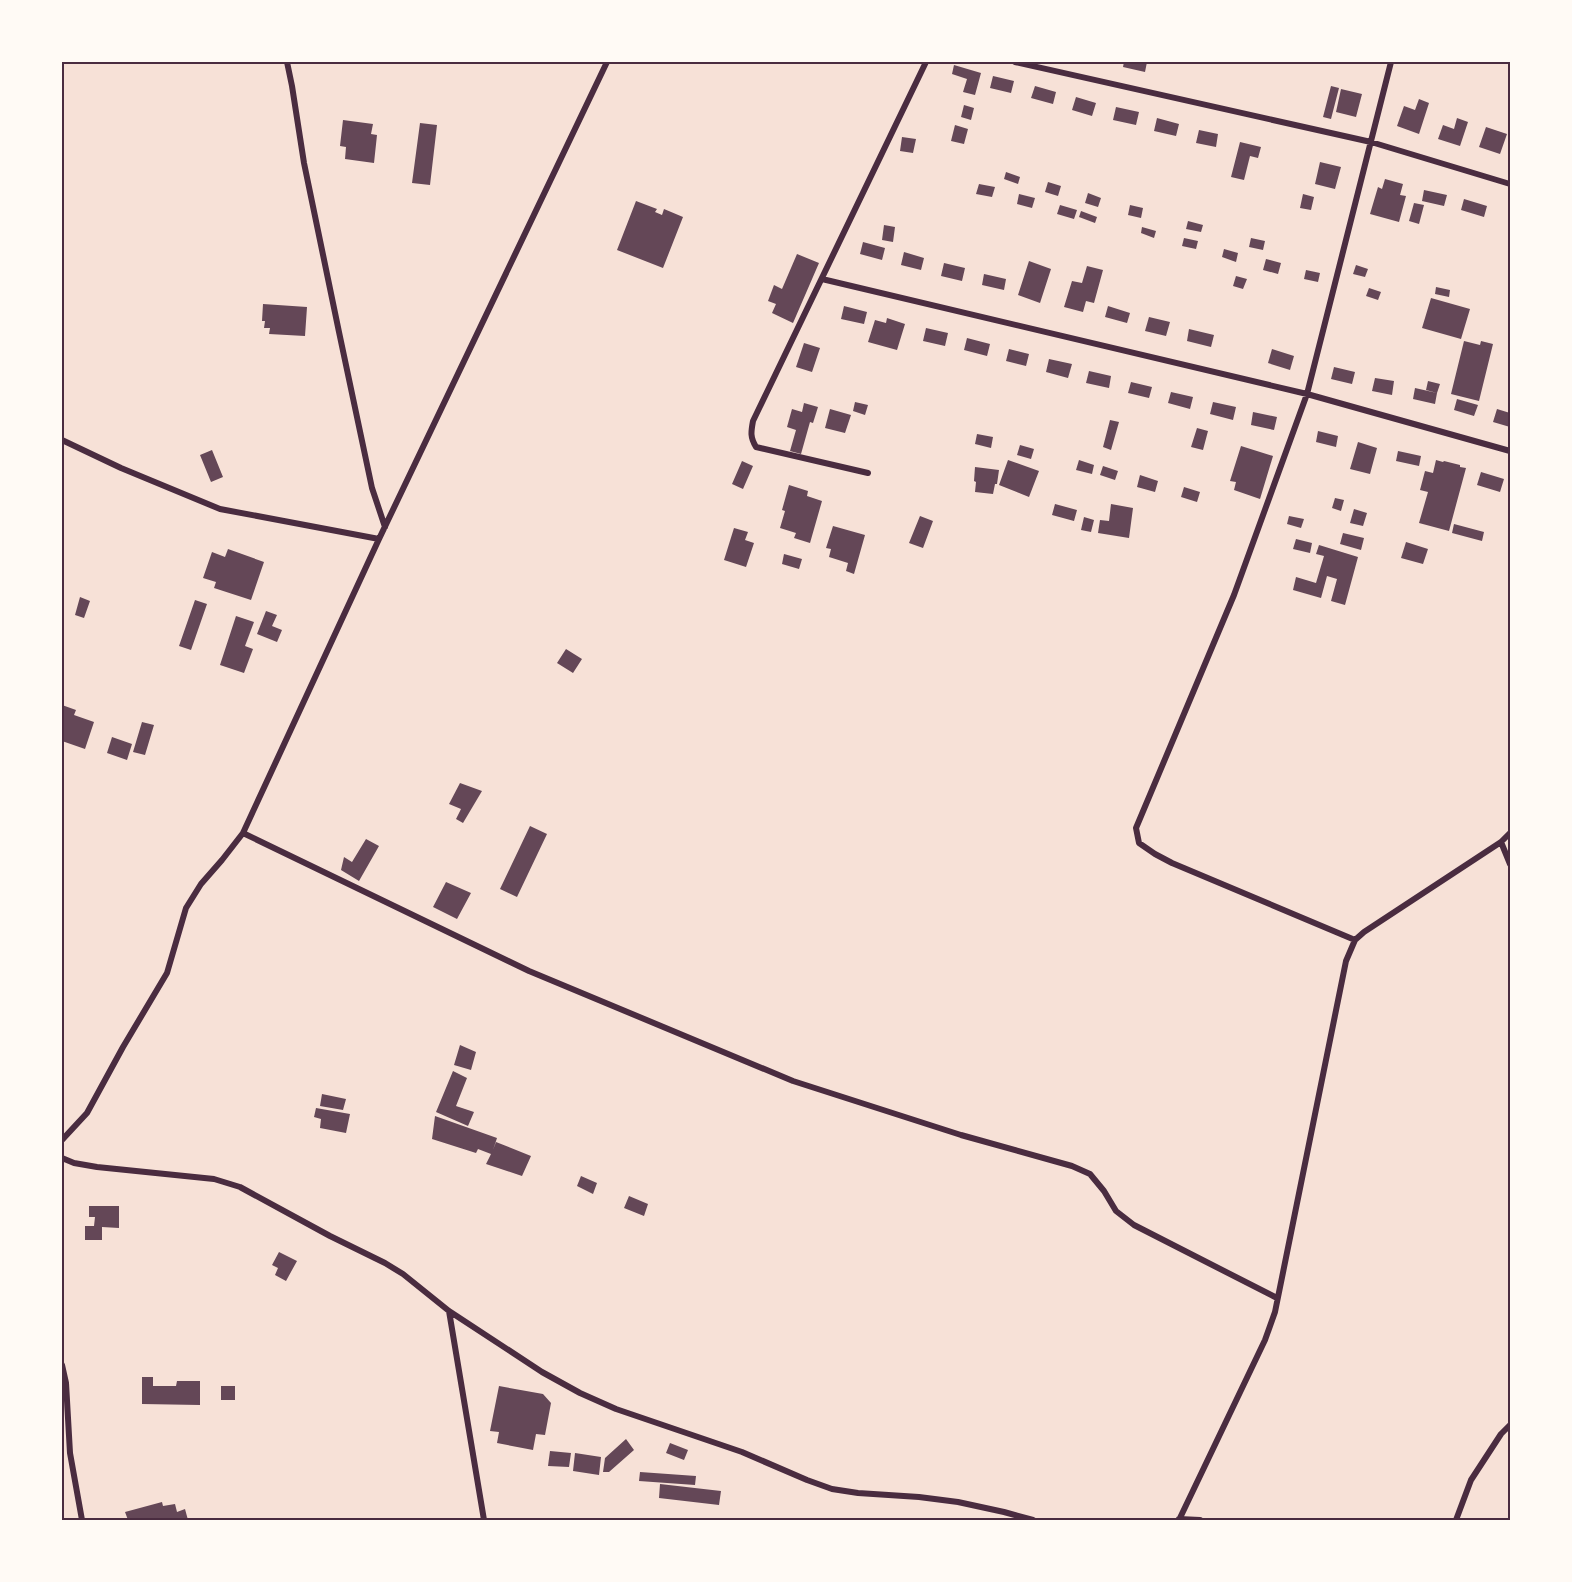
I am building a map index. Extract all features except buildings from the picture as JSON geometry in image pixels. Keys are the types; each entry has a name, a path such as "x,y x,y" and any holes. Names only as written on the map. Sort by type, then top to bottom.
{"street":[{"path":"287,62 304,163 339,332 372,488 385,527"},
{"path":"62,1140 87,1113 167,973 186,908 201,884 243,833 379,539 607,62"},
{"path":"868,473 756,447 750,433 753,421 926,62"},
{"path":"1015,62 1371,142 1510,184"},
{"path":"1355,940 1172,863 1139,843 1136,828 1234,595 1307,394 1391,62"},
{"path":"822,279 1307,394 1510,451"},
{"path":"62,440 121,468 220,509 379,539"},
{"path":"243,833 529,971 793,1081 962,1135 1072,1166 1090,1174 1116,1211 1134,1225 1277,1298"},
{"path":"1200,1521 1179,1520 1265,1340 1275,1312 1346,961 1355,940 1501,842 1510,833"},
{"path":"1501,842 1510,864"},
{"path":"62,1158 74,1163 97,1167 214,1179 240,1187 385,1263 403,1274 449,1311 542,1372 580,1394 616,1409 742,1452 832,1489 958,1502 1033,1521"},
{"path":"449,1311 484,1521"},
{"path":"62,1365 70,1453 82,1521"},
{"path":"1456,1521 1471,1480 1510,1425"}]}
